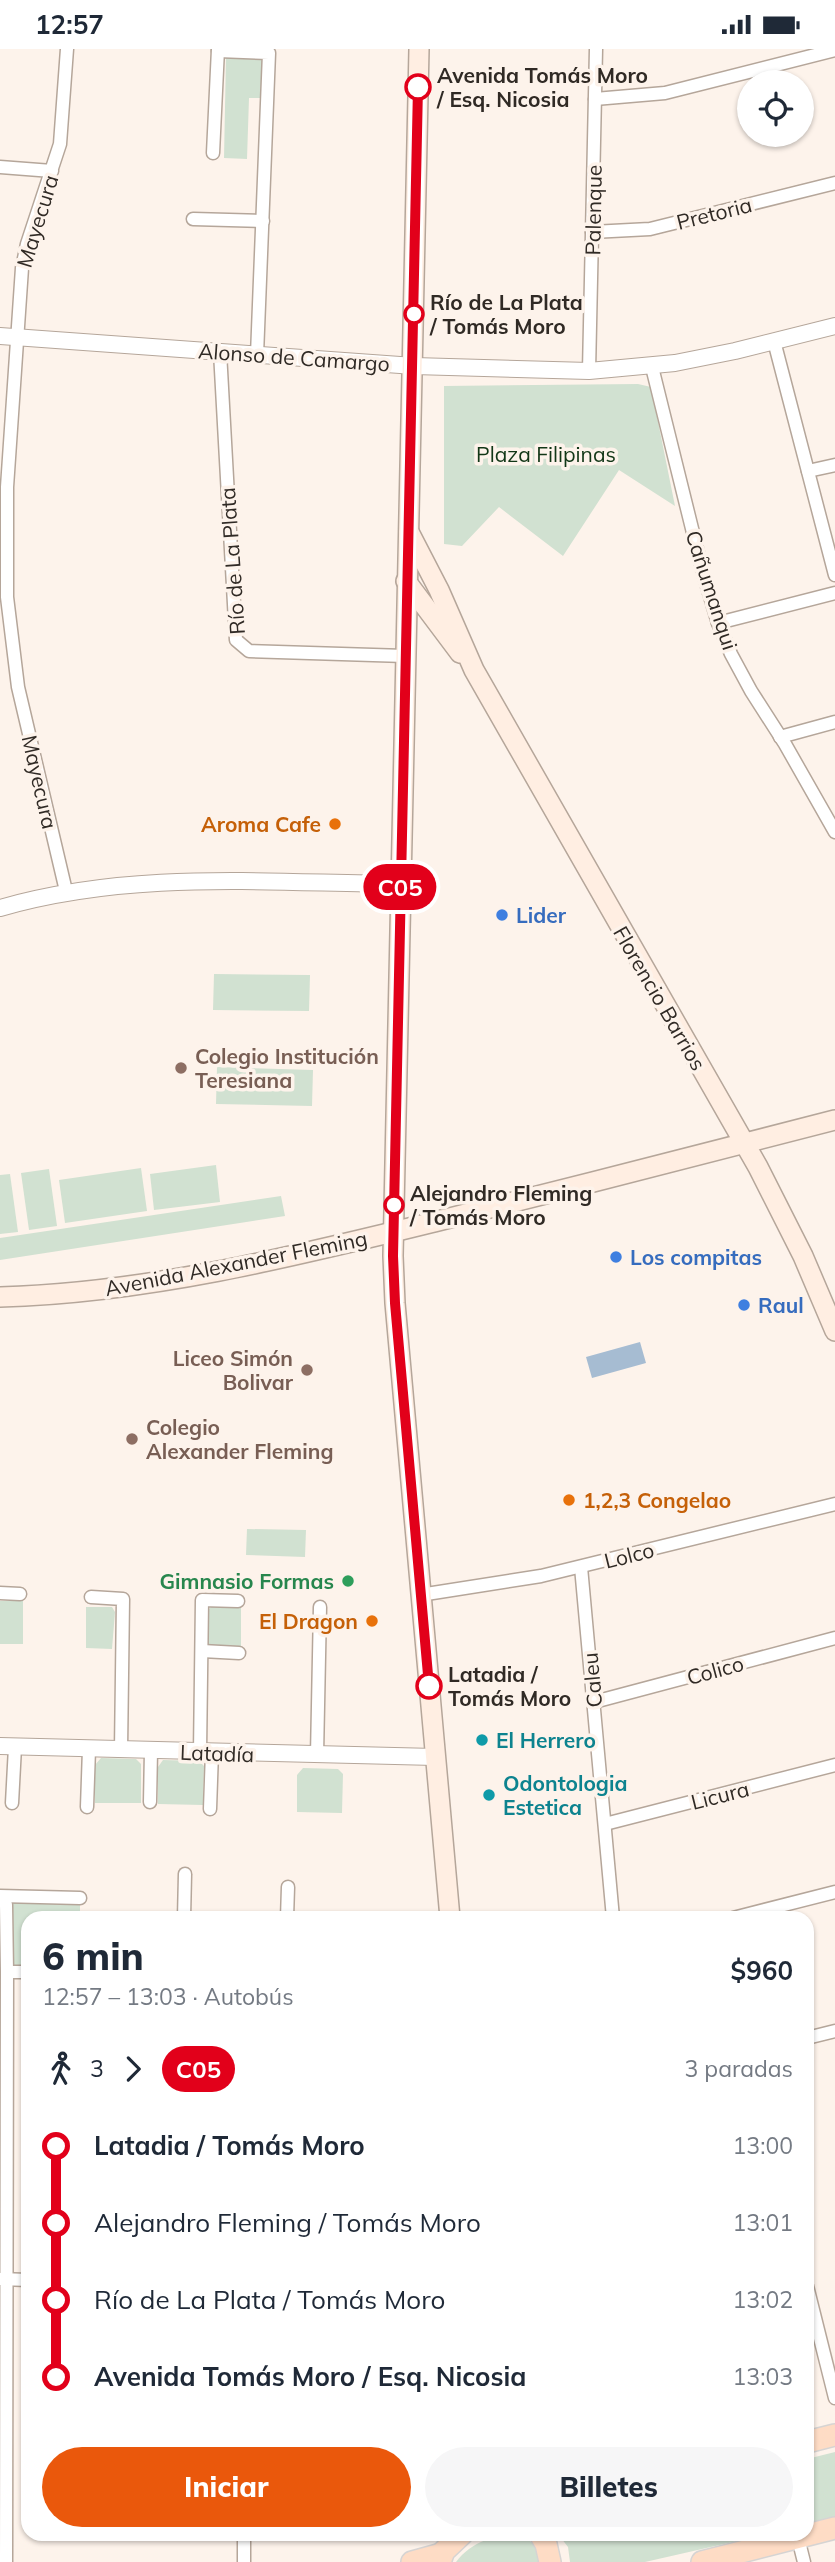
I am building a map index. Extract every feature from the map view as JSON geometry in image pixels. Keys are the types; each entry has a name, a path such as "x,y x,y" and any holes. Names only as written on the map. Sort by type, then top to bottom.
{"main road":[{"path":"419,49 393,1233 395,1303 449,1911"},
{"name":"Florencio Barrios","path":"408,531 453,620 474,670 637,960 744,1143 803,1256 835,1331"},
{"name":"Florencio Barrios","path":"407,581 474,670"},
{"name":"Avenida Alexander Fleming","path":"0,1297 44,1295 148,1282 286,1257 393,1233 835,1120"},
{"path":"814,2440 835,2435"},
{"path":"814,2534 835,2528"},
{"path":"412,2562 441,2558 456,2541"},
{"path":"544,2541 550,2562"},
{"path":"702,2562 786,2541"}],"street":[{"name":"Mayecura","path":"66,891 24,715 8,609 5,526 22,268 62,129 67,49"},
{"name":"Palenque","path":"589,371 596,49"},
{"path":"213,153 218,50 269,53 257,355"},
{"path":"595,99 665,93 835,50"},
{"path":"0,167 52,171"},
{"name":"Pretoria","path":"592,232 650,229 835,183"},
{"path":"194,219 262,221"},
{"name":"Alonso de Camargo","path":"0,336 414,366 589,371 652,367 835,326"},
{"path":"774,341 835,575"},
{"name":"Río de La Plata","path":"220,352 236,641 248,651 405,656"},
{"name":"Cañumanqui","path":"652,367 718,623 751,691 835,832"},
{"path":"808,471 835,465"},
{"path":"718,623 835,593"},
{"path":"780,737 835,722"},
{"path":"0,908 66,891 166,881 400,884"},
{"name":"Lolco","path":"421,1595 581,1567 835,1504"},
{"name":"Caleu","path":"581,1567 612,1911"},
{"path":"0,1593 20,1594"},
{"path":"91,1597 123,1599 121,1750"},
{"path":"210,1809 202,1600 238,1601"},
{"path":"317,1755 320,1607"},
{"name":"Colico","path":"594,1702 835,1639"},
{"path":"202,1651 239,1653"},
{"path":"8,1746 12,1803"},
{"name":"Latadía","path":"8,1746 435,1757"},
{"path":"87,1807 89,1749"},
{"path":"150,1802 151,1751"},
{"name":"Licura","path":"605,1824 835,1765"},
{"path":"184,1911 186,1874"},
{"path":"287,1911 288,1887"},
{"path":"760,1911 835,1892"},
{"path":"6,2562 3,2520 3,2279 7,1972 6,1905 2,1897 80,1898"},
{"path":"7,1972 21,1972"},
{"path":"814,2036 835,2031"},
{"path":"3,2279 21,2280"},
{"path":"814,2314 835,2398"},
{"path":"244,2541 244,2562"},
{"path":"799,2541 804,2562"}],"green space":[{"path":"257,56 262,61 261,98 249,98 247,159 224,158 226,57"},
{"name":"Plaza Filipinas","path":"638,384 651,387 675,506 619,470 563,556 499,507 462,546 444,544 444,386"},
{"path":"214,974 310,975 309,1011 213,1010"},
{"path":"217,1067 313,1070 312,1106 216,1104"},
{"path":"216,1165 220,1202 154,1210 150,1174"},
{"path":"141,1168 147,1211 65,1223 59,1180"},
{"path":"49,1169 57,1226 29,1230 21,1173"},
{"path":"10,1174 18,1232 0,1234 0,1175"},
{"path":"281,1196 285,1216 0,1260 0,1238"},
{"path":"247,1529 306,1530 305,1557 246,1555"},
{"path":"0,1601 23,1601 23,1644 0,1644"},
{"path":"213,1605 241,1605 241,1648 213,1648 207,1642 209,1609"},
{"path":"86,1607 112,1607 115,1612 112,1649 86,1648"},
{"path":"101,1758 136,1759 141,1764 141,1803 95,1803 95,1765"},
{"path":"163,1760 199,1761 204,1766 203,1805 158,1804 158,1767"},
{"path":"303,1768 338,1769 343,1774 342,1813 297,1812 297,1775"},
{"path":"4,1898 80,1898 80,1911 21,1911 21,1972 7,1972"},
{"path":"835,2452 835,2518 814,2523 814,2457"},
{"path":"529,2541 540,2562 456,2562 467,2550 481,2542"},
{"path":"563,2541 737,2541 645,2562 570,2562 568,2547"}],"water":[{"path":"640,1342 646,1363 592,1378 586,1357"}],"bus line":[{"name":"C05","path":"418,87 393,1256 429,1686"}],"place":[{"name":"Avenida Tomás Moro / Esq. Nicosia","path":"418,87"},
{"name":"Río de La Plata / Tomás Moro","path":"414,314"},
{"name":"Aroma Cafe","path":"335,824"},
{"name":"Lider","path":"502,915"},
{"name":"Colegio Institución Teresiana","path":"181,1068"},
{"name":"Alejandro Fleming / Tomás Moro","path":"394,1205"},
{"name":"Los compitas","path":"616,1257"},
{"name":"Raul","path":"744,1305"},
{"name":"Liceo Simón Bolivar","path":"307,1370"},
{"name":"Colegio Alexander Fleming","path":"132,1439"},
{"name":"1,2,3 Congelao","path":"569,1500"},
{"name":"Gimnasio Formas","path":"348,1581"},
{"name":"El Dragon","path":"372,1621"},
{"name":"Latadia / Tomás Moro","path":"429,1686"},
{"name":"El Herrero","path":"482,1740"},
{"name":"Odontologia Estetica","path":"489,1795"}]}
